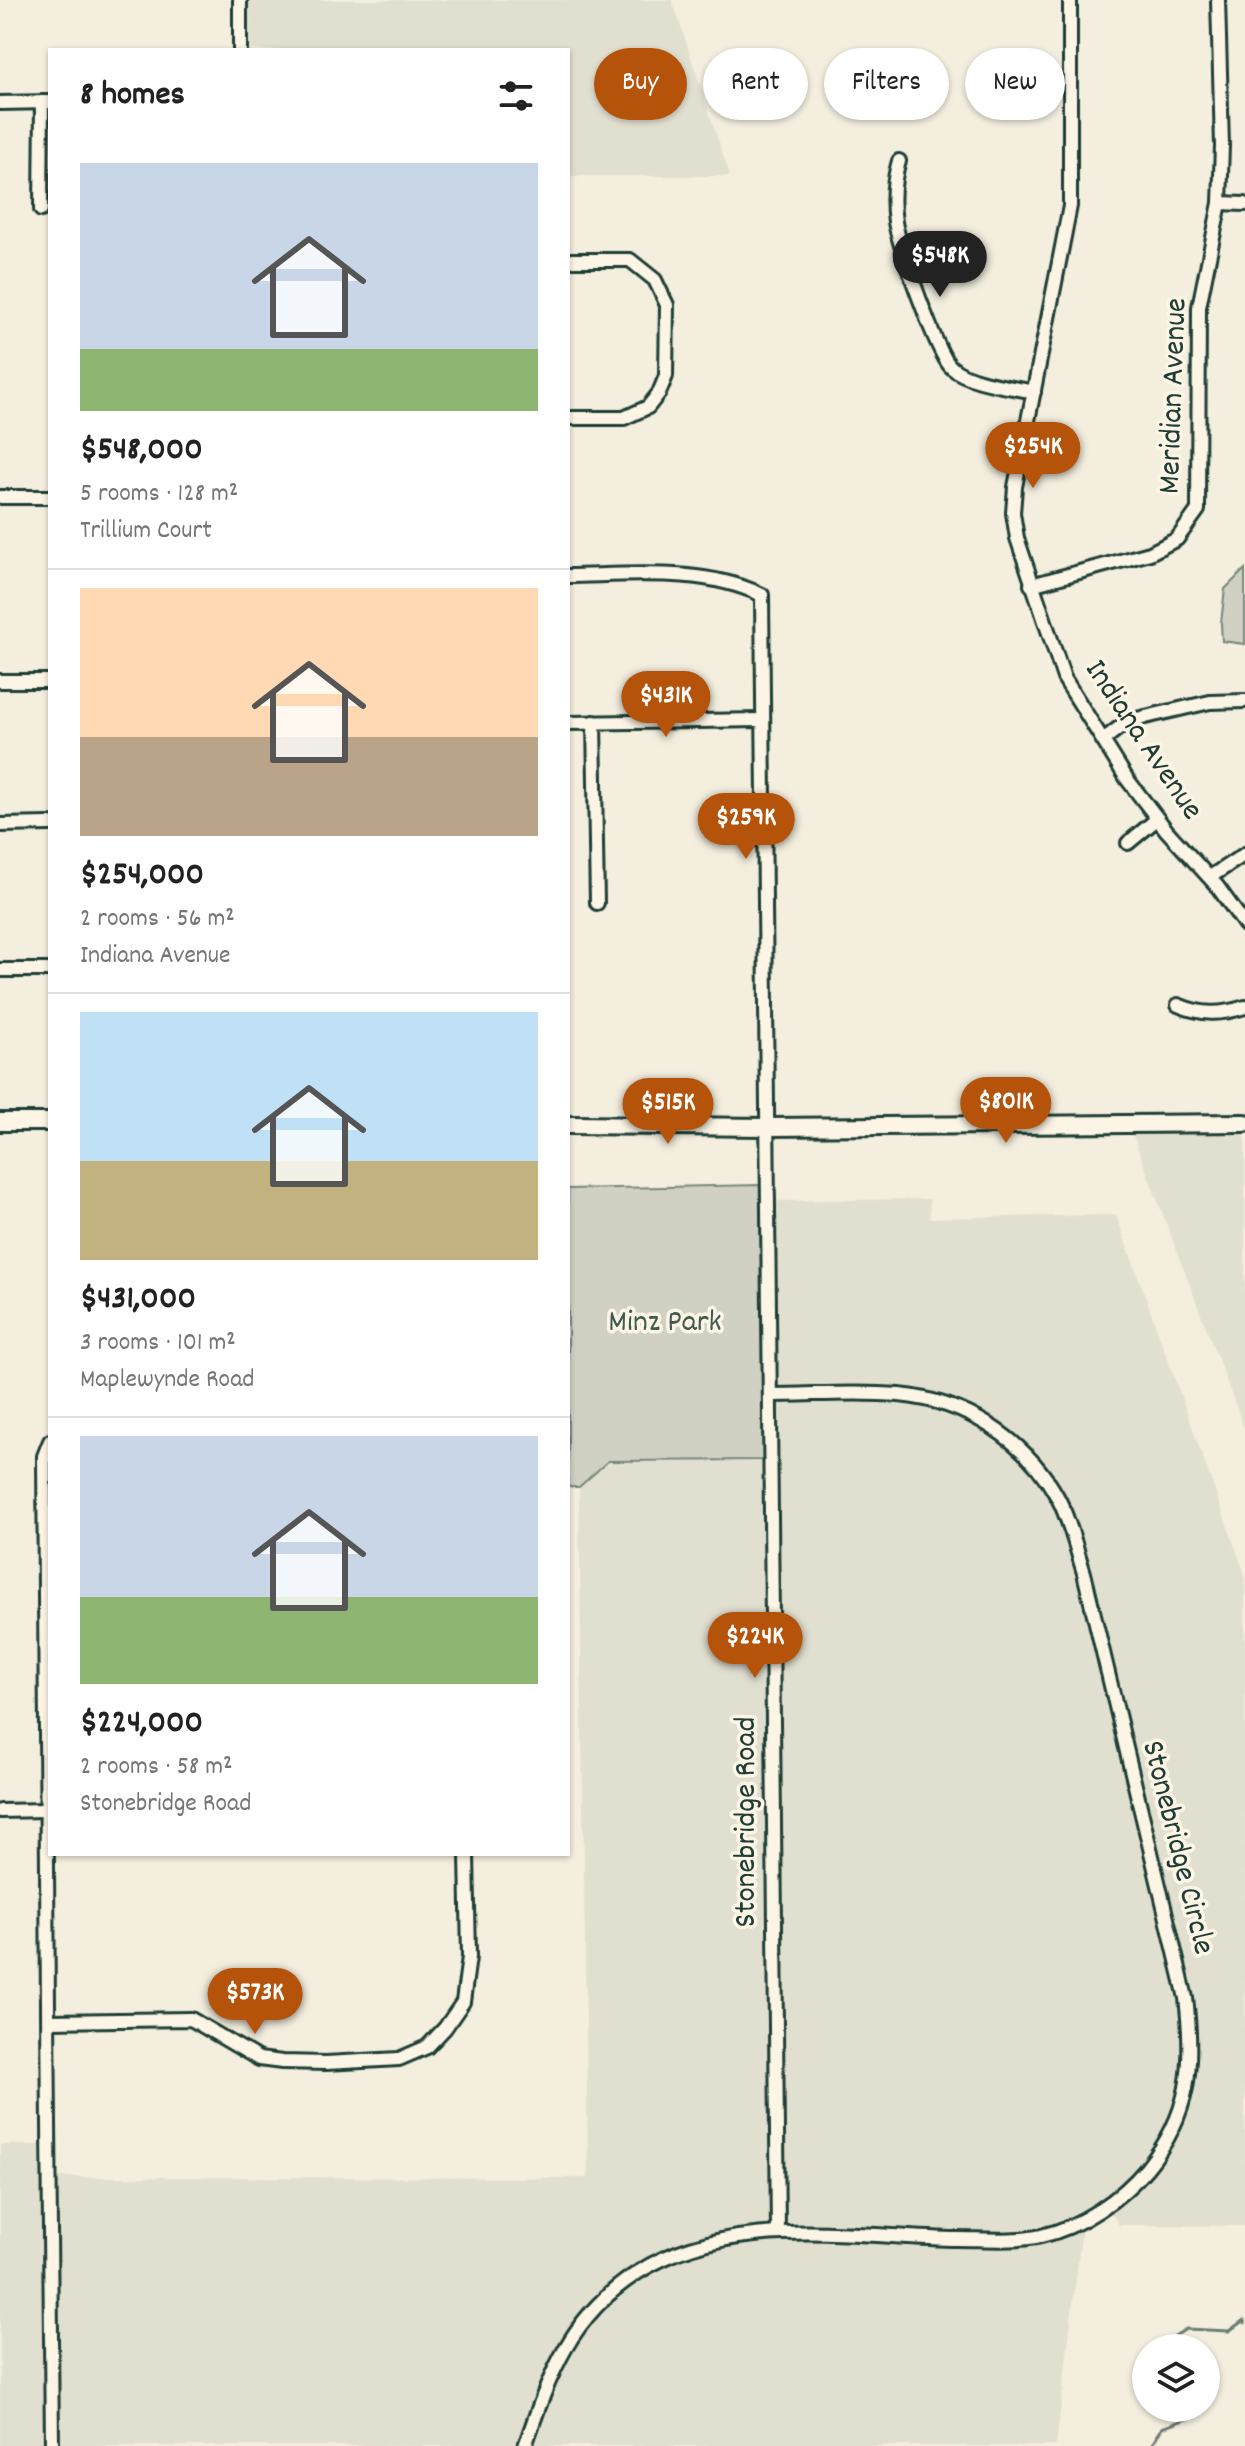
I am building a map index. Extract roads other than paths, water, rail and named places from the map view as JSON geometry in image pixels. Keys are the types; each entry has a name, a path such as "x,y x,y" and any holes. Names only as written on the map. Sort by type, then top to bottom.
{"street":[{"path":"240,0 240,48"},
{"name":"Indiana Avenue","path":"1070,0 1070,206 1015,487 1013,513 1017,538 1064,678 1127,779 1157,819 1210,877 1245,925"},
{"name":"Meridian Avenue","path":"1031,585 1150,553 1177,539 1198,510 1199,307 1220,203 1222,146 1218,0"},
{"path":"0,103 46,102 41,210"},
{"path":"899,161 893,183 895,224 935,341 951,367 973,378 1034,392"},
{"path":"1220,203 1245,204"},
{"path":"570,260 630,260 655,280 667,305 666,376 659,393 648,407 624,418 570,418"},
{"path":"0,497 48,497"},
{"name":"Stonebridge Road","path":"570,576 682,574 762,595 778,2233"},
{"path":"0,681 48,681"},
{"path":"1103,740 1128,721 1210,702 1245,701"},
{"path":"570,723 762,720"},
{"path":"594,722 597,903"},
{"path":"1128,843 1157,819"},
{"path":"0,825 48,824"},
{"path":"1210,877 1245,854"},
{"path":"0,970 48,970"},
{"path":"1178,1005 1209,1014 1245,1007"},
{"path":"0,1122 48,1122"},
{"path":"570,1125 768,1127 1245,1123"},
{"name":"Stonebridge Circle","path":"525,2446 549,2377 576,2329 609,2293 640,2271 678,2252 722,2240 778,2233 995,2239 1041,2236 1081,2220 1117,2198 1163,2148 1182,2106 1191,2040 1186,1998 1084,1573 1058,1498 1040,1470 1014,1444 981,1420 953,1407 896,1395 770,1395"},
{"path":"48,1446 44,1456 47,1614 45,1810 52,2446"},
{"path":"0,1811 45,1810"},
{"path":"49,2021 191,2019 259,2059 282,2062 399,2059 427,2047 463,2002 469,1957 467,1856"}],"waterway":[{"path":"1178,2334 1186,2329 1229,2331 1244,2320 1245,2323"},
{"path":"1151,2446 1162,2428 1178,2422"}],"park label":[{"name":"Minz Park","path":"665,1324"}]}
